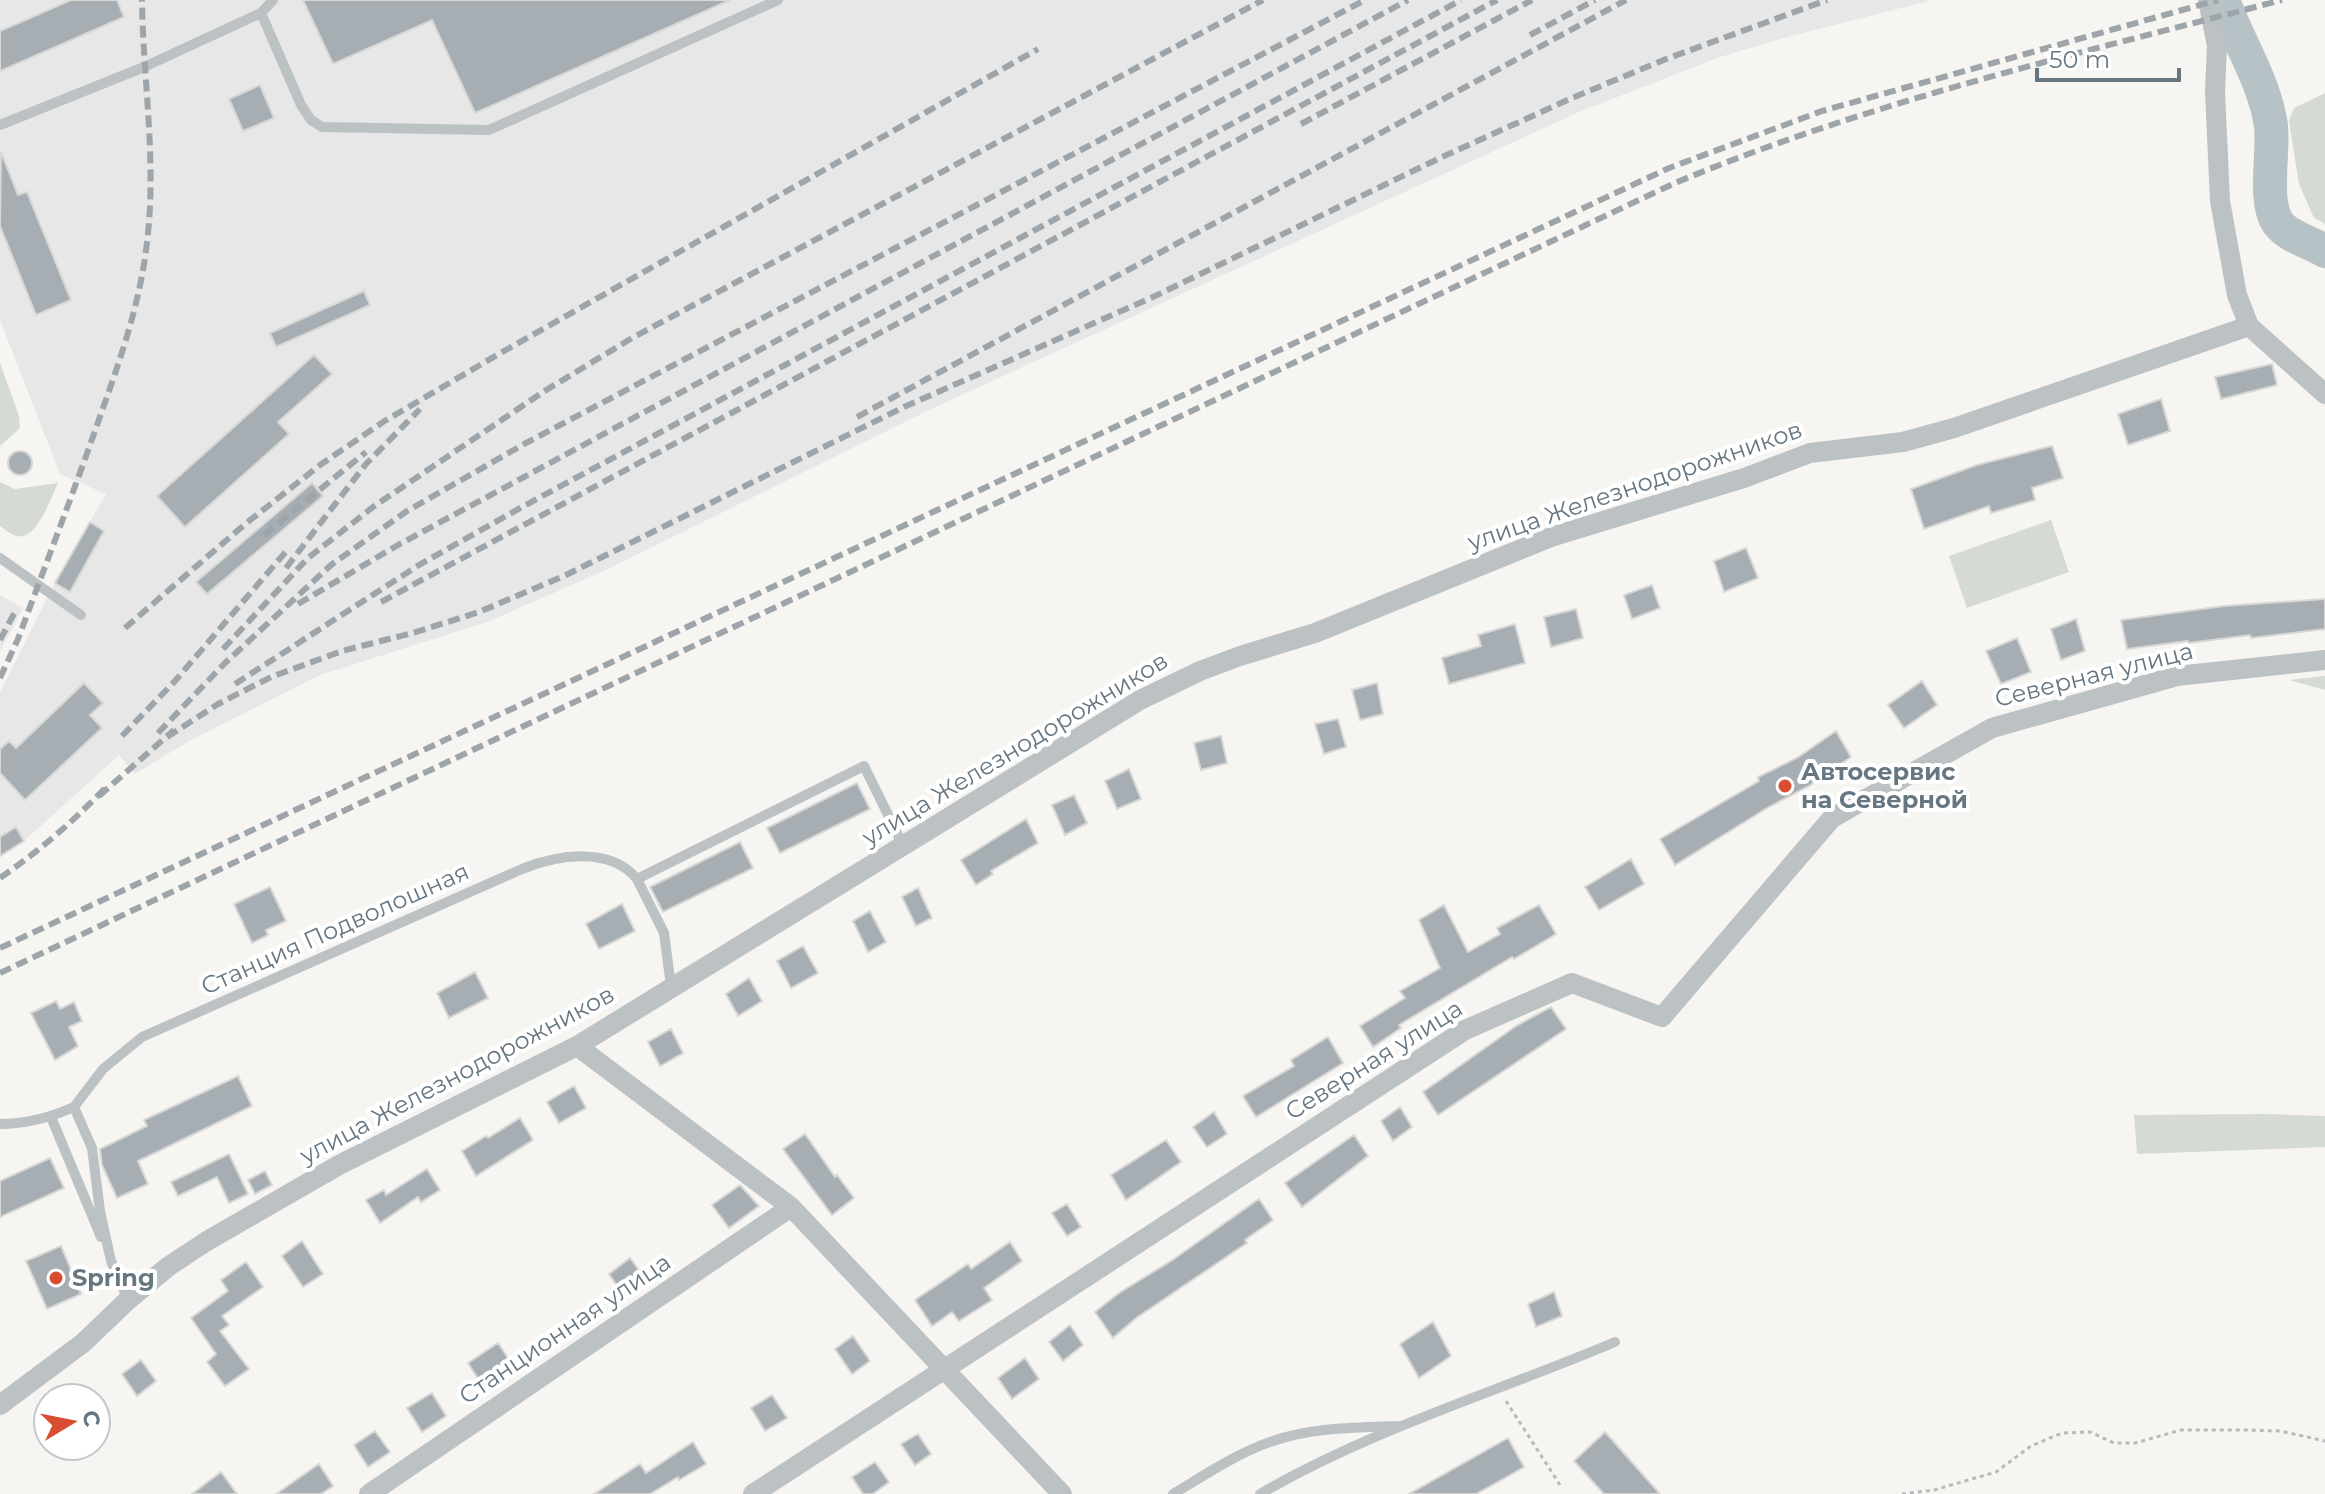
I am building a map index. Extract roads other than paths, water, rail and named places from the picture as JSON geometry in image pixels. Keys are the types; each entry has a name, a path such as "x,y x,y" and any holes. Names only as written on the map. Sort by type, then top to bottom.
{"street":[{"path":"2208,0 2217,46 2217,155 2224,235 2237,295 2249,326 2325,394"},
{"name":"улица Железнодорожников","path":"0,1405 83,1343 169,1266 272,1202 339,1165 577,1046 1140,700 1240,656 1315,633 1551,537 1744,478 1810,453 1903,442 1954,428 2249,326"},
{"name":"Северная улица","path":"753,1494 1465,1030 1572,983 1662,1017 1832,818 1992,728 2177,676 2325,660"},
{"path":"577,1046 791,1207 1062,1494"},
{"name":"Станционная улица","path":"369,1494 791,1207"}],"lane":[{"path":"0,125 144,67 261,13 273,0"},
{"path":"261,13 301,105 311,120 322,127 489,130 778,0"},
{"path":"0,558 81,615"},
{"path":"671,988 670,958 664,933 637,879 864,766 903,845"},
{"name":"Станция Подволошная","path":"74,1107 116,1056 159,1028 533,864 554,858 583,856 617,863 629,869 637,879"},
{"path":"0,1124 22,1124 74,1107 92,1148 100,1211 111,1261"},
{"path":"51,1117 128,1300"},
{"path":"1260,1494 1307,1467 1615,1342"},
{"path":"1173,1494 1221,1465 1273,1441 1326,1429 1404,1426"}],"waterway":[{"path":"2223,0 2268,110 2272,137 2270,190 2274,214 2288,232 2325,251"}],"railway":[{"path":"0,678 18,639 87,455 120,360 139,290 147,242 151,181 142,0"},
{"path":"223,649 308,558 373,507 543,392 632,338 1263,0"},
{"path":"158,733 224,664 331,565 407,511 526,443 1365,0"},
{"path":"298,604 398,545 1408,0"},
{"path":"235,684 419,565 522,507 1461,0"},
{"path":"381,602 1497,0"},
{"path":"1301,124 1532,0"},
{"path":"1530,35 1595,0"},
{"path":"857,417 1626,0"},
{"path":"167,737 218,704 271,677 342,651 479,612 566,575 904,407 1153,297 1442,157 1572,98 1666,59 1827,0"},
{"path":"0,948 1669,168 1822,111 2218,0"},
{"path":"0,973 1675,183 1824,127 1899,103 2282,0"},
{"path":"125,628 244,525 320,465 383,422 1038,49"},
{"path":"286,568 366,464 420,409"},
{"path":"264,535 366,452"},
{"path":"122,736 175,681 289,548"},
{"path":"0,640 16,610"},
{"path":"99,796 174,730"},
{"path":"0,878 55,836 106,787"}],"place":[{"name":"Автосервис на Северной","path":"1785,786"},
{"name":"Spring","path":"56,1278"}]}
